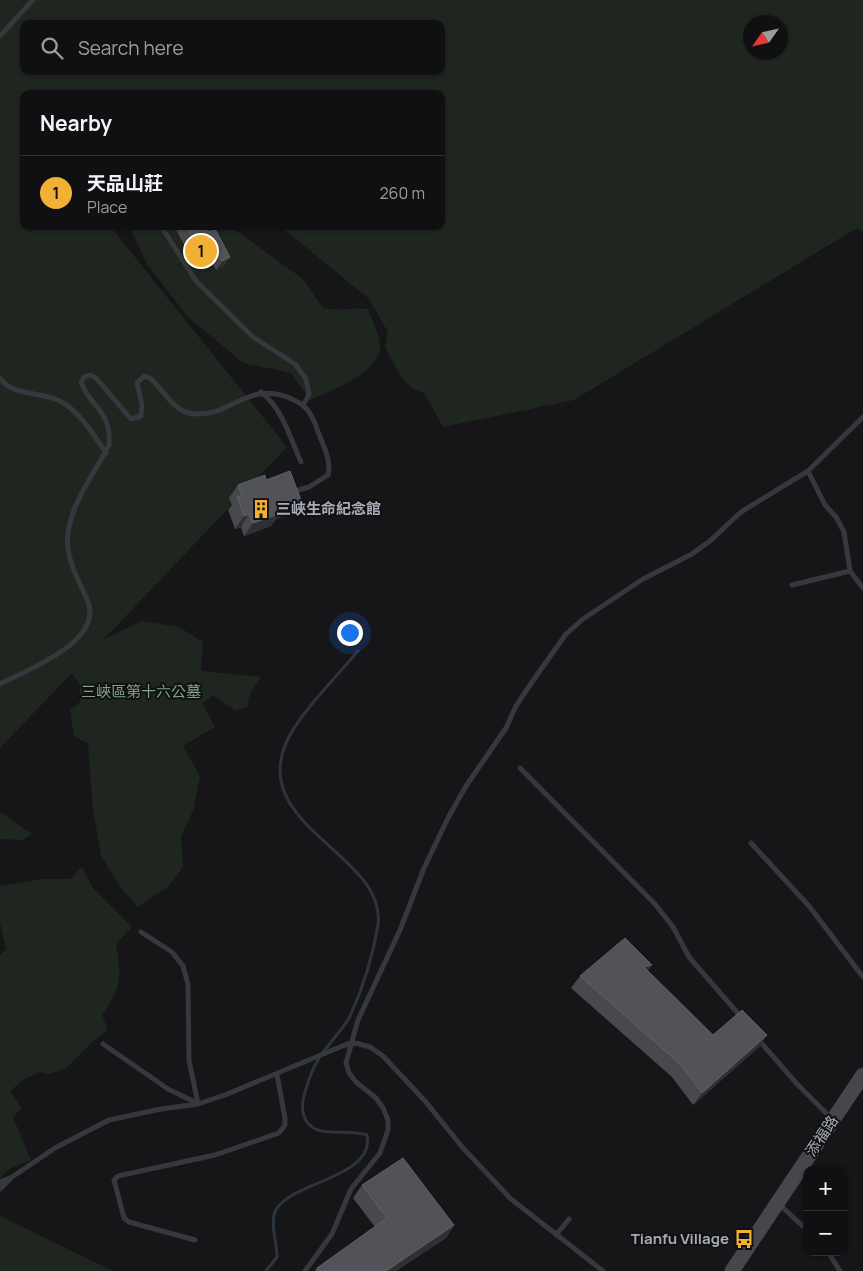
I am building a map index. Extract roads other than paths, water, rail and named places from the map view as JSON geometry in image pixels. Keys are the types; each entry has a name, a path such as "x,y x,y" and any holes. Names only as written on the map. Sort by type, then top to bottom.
{"street":[{"name":"添福路","path":"732,1271 863,1075"}],"lane":[{"path":"0,36 33,0"},
{"path":"164,230 196,282 253,337 295,364 306,379 308,394 304,404"},
{"path":"0,684 67,649 87,624 90,612 89,607 71,562 68,535 72,516 109,445 108,424 81,382 84,377 90,375 96,378 131,419 141,416 142,405 137,383 144,376 150,378 178,408 187,413 212,413 261,392 277,393 304,404 311,414 331,466 328,476 321,481 289,493"},
{"path":"0,378 6,386 14,390 60,401 76,414 106,452"},
{"path":"261,392 270,399 280,413 301,462"},
{"path":"305,1271 332,1234 351,1189 380,1153 388,1130 388,1120 383,1108 348,1073 346,1063 368,996 400,930 424,868 449,816 466,786 506,728 516,706 566,634 583,619 643,579 692,554 710,541 741,512 808,471 863,418"},
{"path":"808,471 825,505 836,517 844,532 850,571 863,588"},
{"path":"792,585 850,571"},
{"path":"520,768 655,904 673,927 689,957 743,1020"},
{"path":"752,843 809,906 863,976"},
{"path":"141,932 172,952 183,966 188,984 189,1060 198,1104"},
{"path":"754,1033 797,1084 833,1120"},
{"path":"0,1189 12,1178 55,1148 110,1120 161,1109 198,1104 278,1075 352,1042 370,1047 383,1056 425,1101 463,1148 511,1199 603,1271"},
{"path":"104,1044 168,1089 198,1104"},
{"path":"195,1240 129,1222 124,1218 114,1180 118,1176 215,1154 279,1133 285,1125 285,1118 278,1075"},
{"path":"0,1182 12,1178"},
{"path":"777,1203 803,1226"},
{"path":"556,1235 569,1219"},
{"path":"831,1256 840,1271"}],"waterway":[{"path":"266,1271 277,1257 273,1220 280,1204 293,1195 343,1171 357,1162 366,1150 367,1135 353,1132 323,1131 312,1127 306,1121 303,1113 303,1104 308,1082 316,1063 348,1020 363,983 378,925 375,901 362,879 302,819 286,797 280,772 286,743 291,732 308,708 358,651"}],"place":[{"name":"天品山莊","path":"201,251"},
{"name":"三峽生命紀念館","path":"261,509"},
{"name":"Tianfu Village","path":"744,1239"}],"park label":[{"name":"三峽區第十六公墓","path":"141,692"}]}
